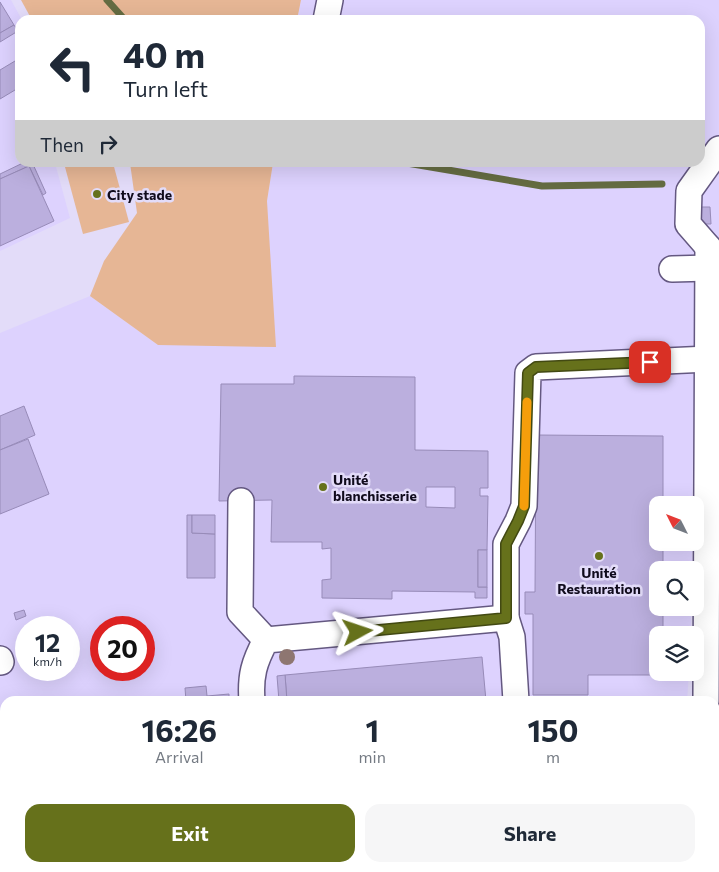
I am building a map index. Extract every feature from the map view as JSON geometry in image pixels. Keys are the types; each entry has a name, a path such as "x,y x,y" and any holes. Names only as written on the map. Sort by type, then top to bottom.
{"street":[{"path":"327,15 330,0"},
{"path":"706,696 708,360 712,248 688,224 689,191 706,174 719,149"},
{"path":"672,269 712,248"},
{"path":"516,696 512,637 506,618 506,544 524,506 528,373 536,367 708,360"},
{"path":"241,500 240,612 266,640"},
{"path":"266,640 506,618"},
{"path":"252,696 251,686 255,660 266,640"}],"shaded area":[{"path":"0,0 11,0 19,15 15,15 15,167 56,167 70,218 0,251"},
{"path":"21,0 301,0 298,15 29,15"},
{"path":"301,0 719,0 719,298 695,342 692,496 649,496 649,551 692,551 692,561 649,561 649,616 691,616 691,626 649,626 649,681 688,681 687,696 0,696 0,333 90,296 158,345 267,201 272,167 705,167 705,15 298,15"},
{"name":"City stade","path":"65,167 114,167 129,222 83,234"},
{"path":"131,167 272,167 267,201 276,347 158,345 90,296 104,261 137,213"}],"building":[{"path":"0,2 14,25 0,33"},
{"path":"14,25 15,26 15,33 0,42 0,33"},
{"path":"15,61 15,90 0,99 0,70"},
{"path":"15,167 27,167 0,179 0,174"},
{"path":"29,167 34,167 46,193 43,195"},
{"path":"29,167 54,221 0,246 0,179"},
{"path":"700,207 710,207 711,224 700,224"},
{"name":"Unité blanchisserie","path":"294,376 415,377 415,450 488,451 488,488 480,488 480,496 488,496 487,550 478,550 478,587 487,587 487,598 475,598 475,592 392,591 392,599 322,598 322,580 331,579 331,548 322,549 322,542 271,542 272,500 219,501 221,384 294,384","holes":["426,487 455,487 455,508 426,507"]},
{"path":"24,406 35,435 0,450 0,416"},
{"name":"Unité Restauration","path":"536,435 663,436 663,496 649,496 649,551 663,551 663,561 649,561 649,616 663,616 663,626 649,626 649,675 588,675 588,695 533,695 533,614 525,614 525,592 535,592"},
{"path":"28,439 49,494 0,514 0,450"},
{"path":"187,515 192,515 192,533 215,534 215,578 187,578"},
{"path":"192,515 215,515 215,534 192,533"},
{"path":"478,550 487,550 487,587 478,587"},
{"path":"24,610 26,616 15,616 14,613"},
{"path":"482,657 486,696 287,696 285,675"},
{"path":"285,675 287,696 279,696 277,676"},
{"path":"206,686 207,696 186,696 185,688"},
{"path":"229,694 229,696 207,696"}],"waterway":[{"path":"107,0 120,15"},
{"path":"430,167 542,186 662,184"}],"slow traffic":[{"path":"524,506 527,402"}],"place":[{"name":"City stade","path":"97,194"},
{"name":"Unité blanchisserie","path":"323,487"},
{"name":"Unité Restauration","path":"599,556"}],"route":[{"path":"358,632 506,618 506,544 524,506 528,373 536,367 650,362"}]}
